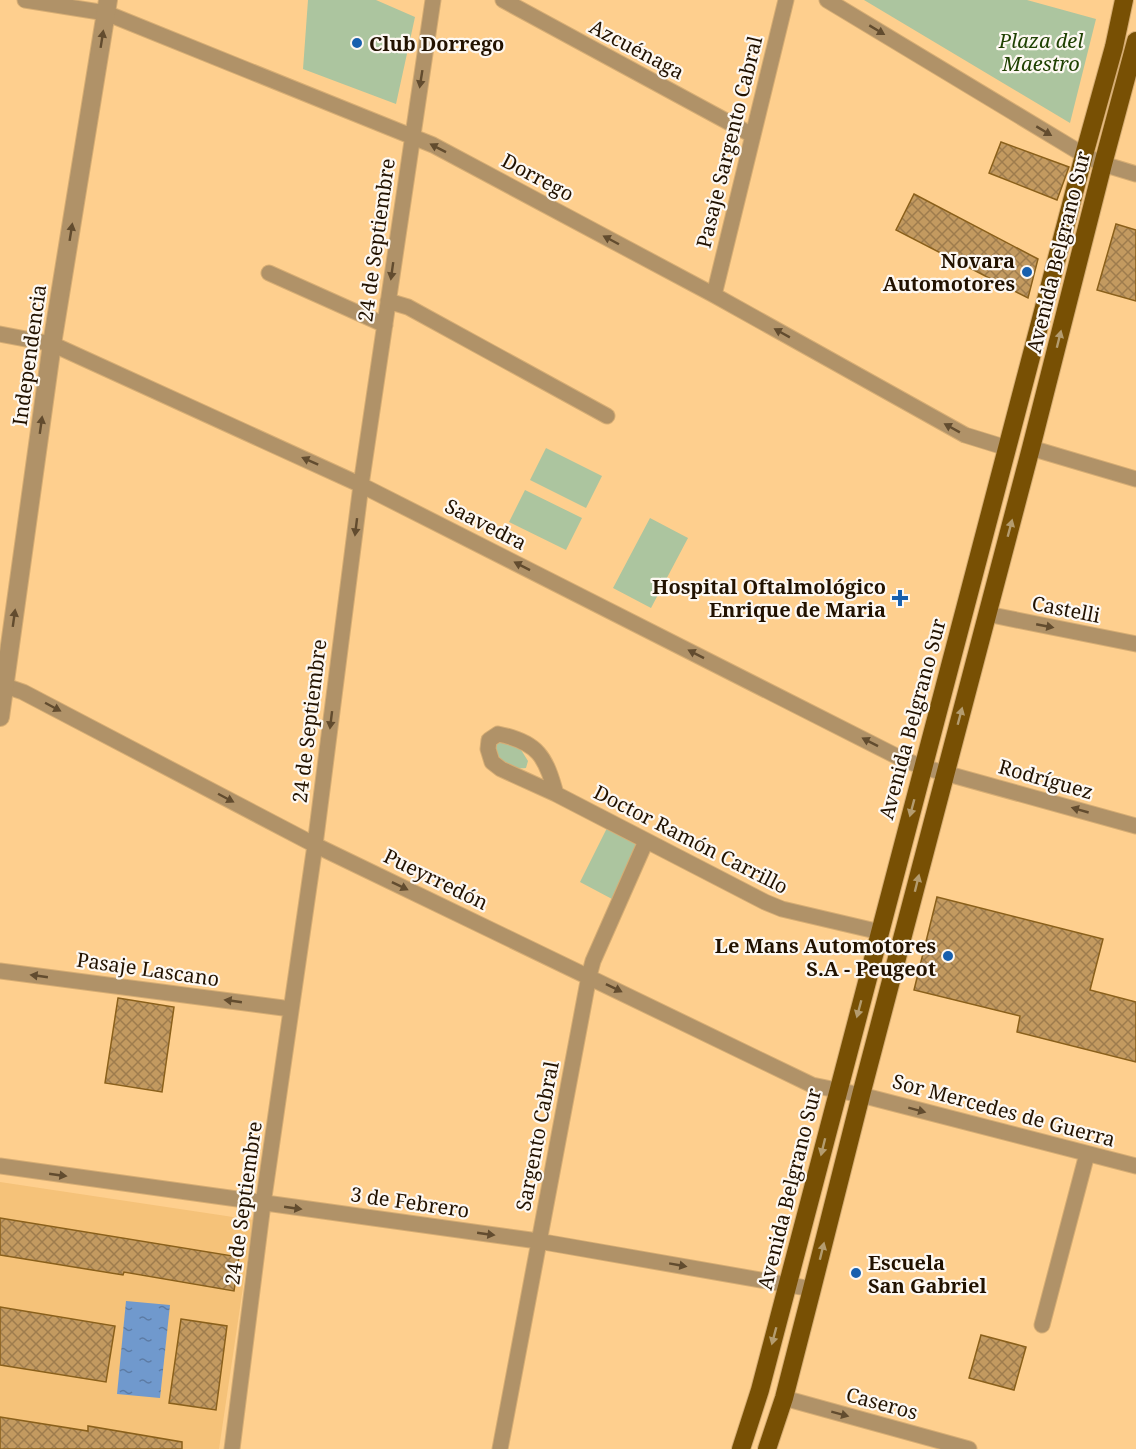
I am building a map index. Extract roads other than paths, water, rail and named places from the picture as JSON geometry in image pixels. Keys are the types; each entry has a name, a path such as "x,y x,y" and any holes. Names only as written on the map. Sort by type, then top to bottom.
{"highway":[{"name":"Avenida Belgrano Sur","path":"741,1449 760,1390 1006,448 1114,47 1124,0"},
{"name":"Avenida Belgrano Sur","path":"767,1449 784,1398 813,1289 944,773 1136,41"}],"street":[{"name":"Dorrego","path":"25,0 107,6 412,136 714,295 965,435 1006,448"},
{"name":"24 de Septiembre","path":"232,1449 263,1203 315,845 361,484 433,0"},
{"name":"Azcuénaga","path":"503,0 752,135"},
{"name":"Pasaje Sargento Cabral","path":"714,295 786,0"},
{"path":"827,0 1084,155 1103,164 1136,174"},
{"name":"Independencia","path":"0,717 52,344 107,6"},
{"path":"269,273 385,325"},
{"path":"388,301 408,307 607,416"},
{"name":"Saavedra","path":"0,334 52,344 361,484 902,759 944,773"},
{"path":"1031,448 1136,479"},
{"name":"Castelli","path":"987,614 1136,644"},
{"name":"Pueyrredón","path":"3,684 34,697 315,845 812,1085 861,1095"},
{"name":"Doctor Ramón Carrillo","path":"556,794 549,770 542,757 527,743 519,738 498,734 489,740 488,749 492,762 501,769 556,794 782,909 880,932"},
{"name":"Rodríguez","path":"944,773 1136,826"},
{"name":"Sargento Cabral","path":"500,1449 589,976 593,961 646,841"},
{"name":"Pasaje Lascano","path":"0,971 291,1009"},
{"name":"Sor Mercedes de Guerra","path":"861,1095 1136,1166"},
{"path":"1042,1325 1087,1154"},
{"name":"3 de Febrero","path":"0,1167 538,1241 813,1289"},
{"name":"Caseros","path":"784,1398 969,1449"}],"water":[{"path":"126,1301 170,1305 160,1398 117,1394"}],"place":[{"name":"Club Dorrego","path":"357,43"},
{"name":"Novara Automotores","path":"1027,272"},
{"name":"Hospital Oftalmológico Enrique de Maria","path":"900,598"},
{"name":"Le Mans Automotores S.A - Peugeot","path":"948,956"},
{"name":"Escuela San Gabriel","path":"856,1273"}],"park label":[{"name":"Plaza del Maestro","path":"1041,52"}]}
